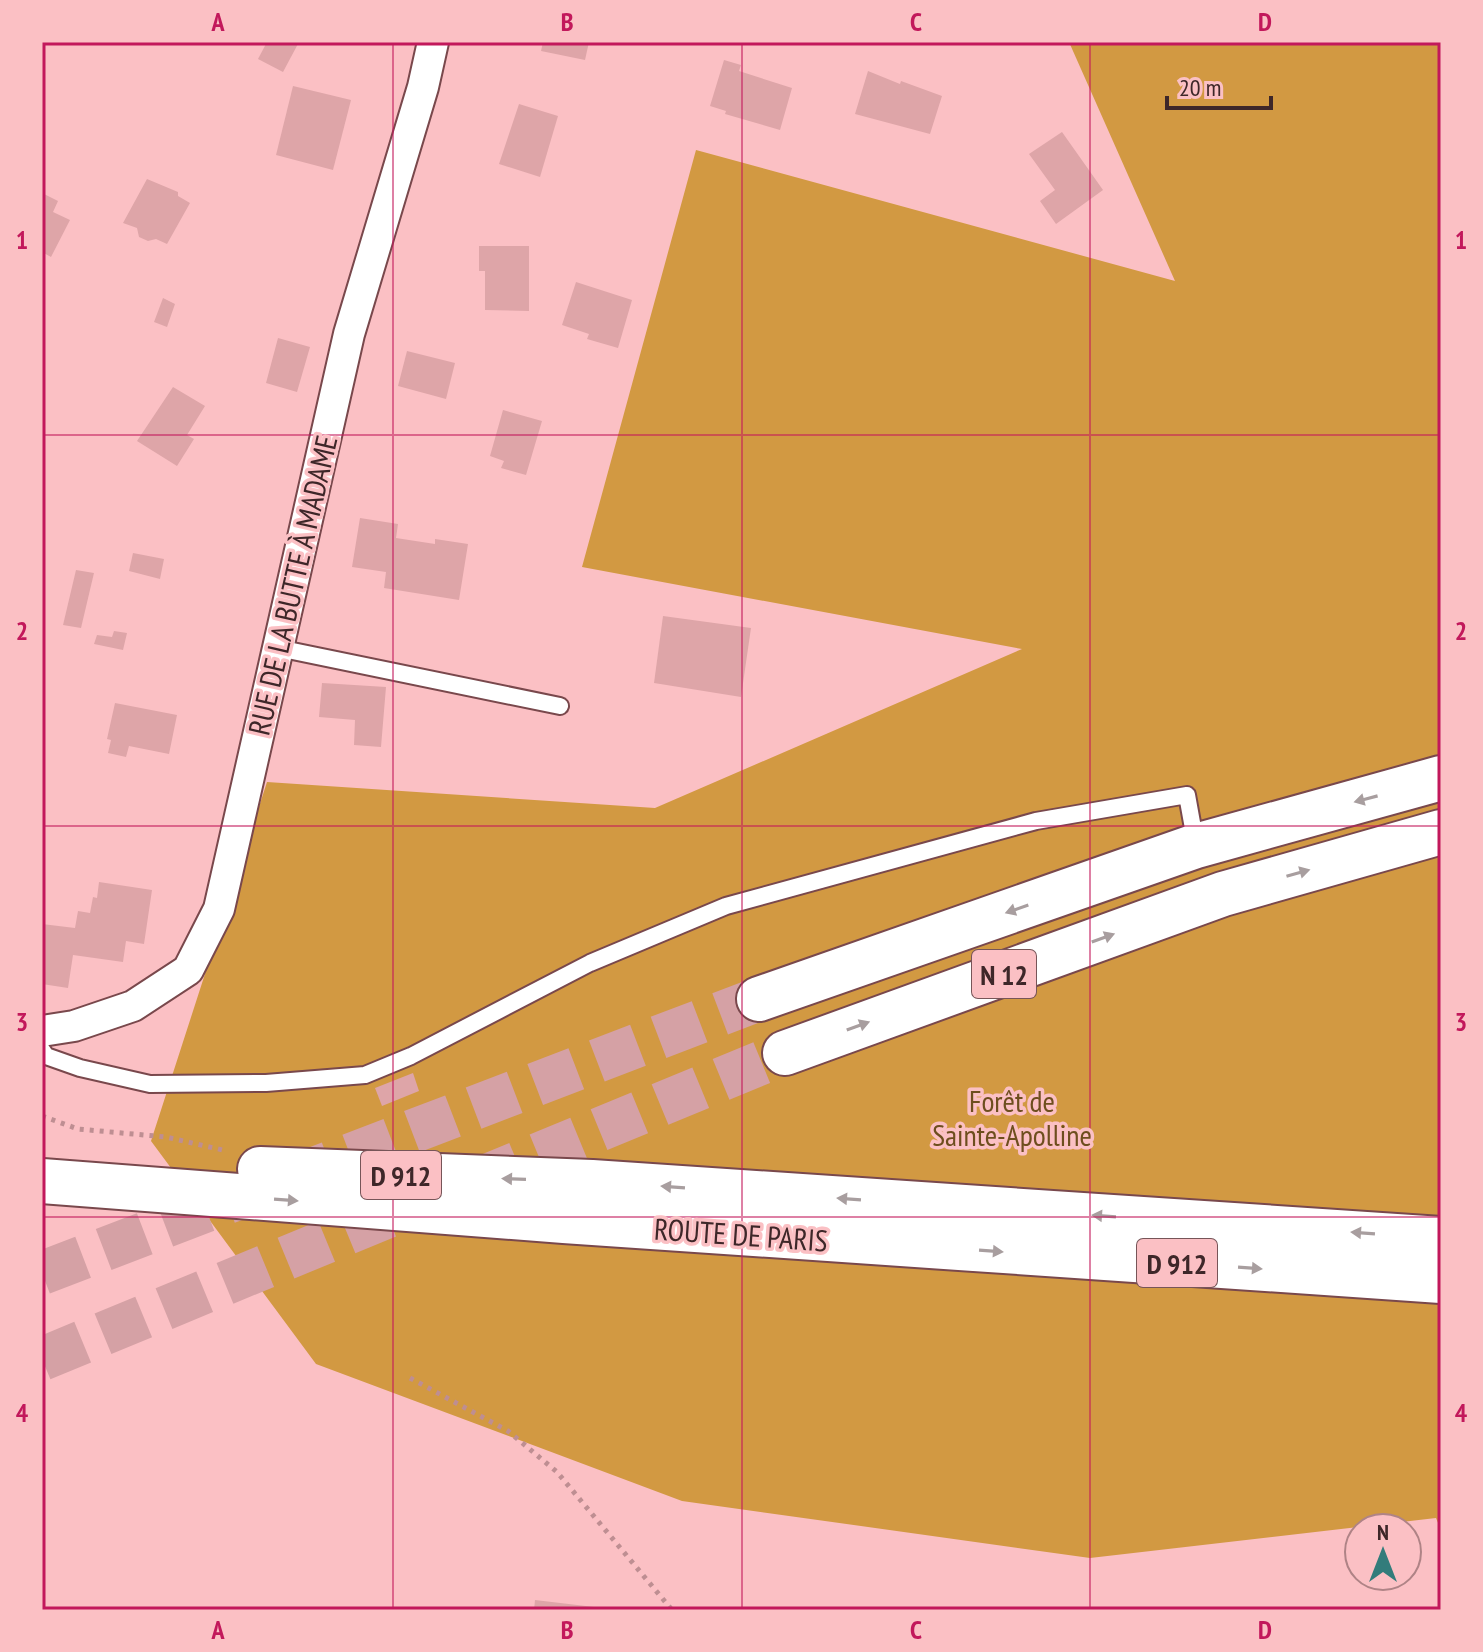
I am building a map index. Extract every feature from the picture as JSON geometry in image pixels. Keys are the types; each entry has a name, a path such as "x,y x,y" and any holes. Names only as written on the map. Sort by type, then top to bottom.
{"main road":[{"name":"N 12","path":"759,999 1196,846 1441,778"},
{"name":"N 12","path":"785,1053 1223,894 1441,832"},
{"name":"ROUTE DE PARIS","path":"42,1156 148,1165 592,1182 1441,1239"},
{"name":"ROUTE DE PARIS","path":"42,1181 580,1223 1441,1281"}],"street":[{"name":"RUE DE LA BUTTE À MADAME","path":"42,1031 74,1026 133,1006 188,970 219,909 349,334 423,87 433,42"}],"lane":[{"path":"278,648 560,706"},
{"path":"42,1050 46,1056 80,1068 150,1084 266,1083 365,1075 411,1056 590,963 644,939 726,906 824,877 1036,821 1187,795 1196,846"}],"path":[{"path":"410,1378 508,1431 557,1472 672,1610"}],"green space":[{"name":"Forêt de Sainte-Apolline","path":"1069,42 1441,42 1441,1530 1436,1518 1423,1520 1423,1512 1343,1512 1343,1529 1090,1558 682,1501 316,1364 151,1141 267,782 655,808 1022,649 582,567 696,150 1175,281"}],"building":[{"path":"267,42 299,42 283,72 258,59"},
{"path":"543,42 589,42 585,60 541,51"},
{"path":"724,60 741,65 739,71 792,88 780,130 725,114 726,111 710,106"},
{"path":"868,71 942,96 930,134 855,114"},
{"path":"293,86 351,100 333,170 276,155"},
{"path":"519,104 558,116 540,177 499,164"},
{"path":"1062,132 1103,190 1056,224 1040,201 1055,190 1029,154"},
{"path":"147,179 178,192 178,196 190,203 167,244 139,237 137,228 123,223"},
{"path":"42,193 58,201 53,212 70,220 51,257 42,252"},
{"path":"479,246 529,246 529,311 485,310 485,271 479,271"},
{"path":"576,282 632,300 618,348 587,339 589,334 562,325"},
{"path":"163,298 175,304 167,327 154,322"},
{"path":"278,338 310,347 297,392 266,383"},
{"path":"407,351 455,363 446,399 398,386"},
{"path":"173,387 205,406 187,435 194,439 177,466 137,441"},
{"path":"503,410 542,421 526,475 501,468 504,461 490,456"},
{"path":"360,518 398,524 396,538 435,544 435,539 468,544 459,600 384,588 386,572 352,567"},
{"path":"133,553 164,559 160,579 129,571"},
{"path":"76,570 94,573 81,628 63,625"},
{"path":"663,616 751,628 741,697 654,683"},
{"path":"114,631 127,633 123,650 94,644 97,635 112,637"},
{"path":"322,683 386,687 381,747 354,745 355,720 319,717"},
{"path":"115,703 177,715 169,754 129,746 126,757 108,753 111,740 107,739"},
{"path":"99,882 152,890 144,944 126,941 123,962 73,955 68,988 42,984 42,924 75,928 78,911 90,913 93,897 97,898"},
{"path":"413,1073 419,1091 382,1106 375,1088"},
{"path":"535,1600 594,1607 594,1610 534,1610"}],"tunnel":[{"path":"42,1273 759,999"},
{"path":"477,1180 785,1053"},
{"path":"42,1359 417,1204"}]}
